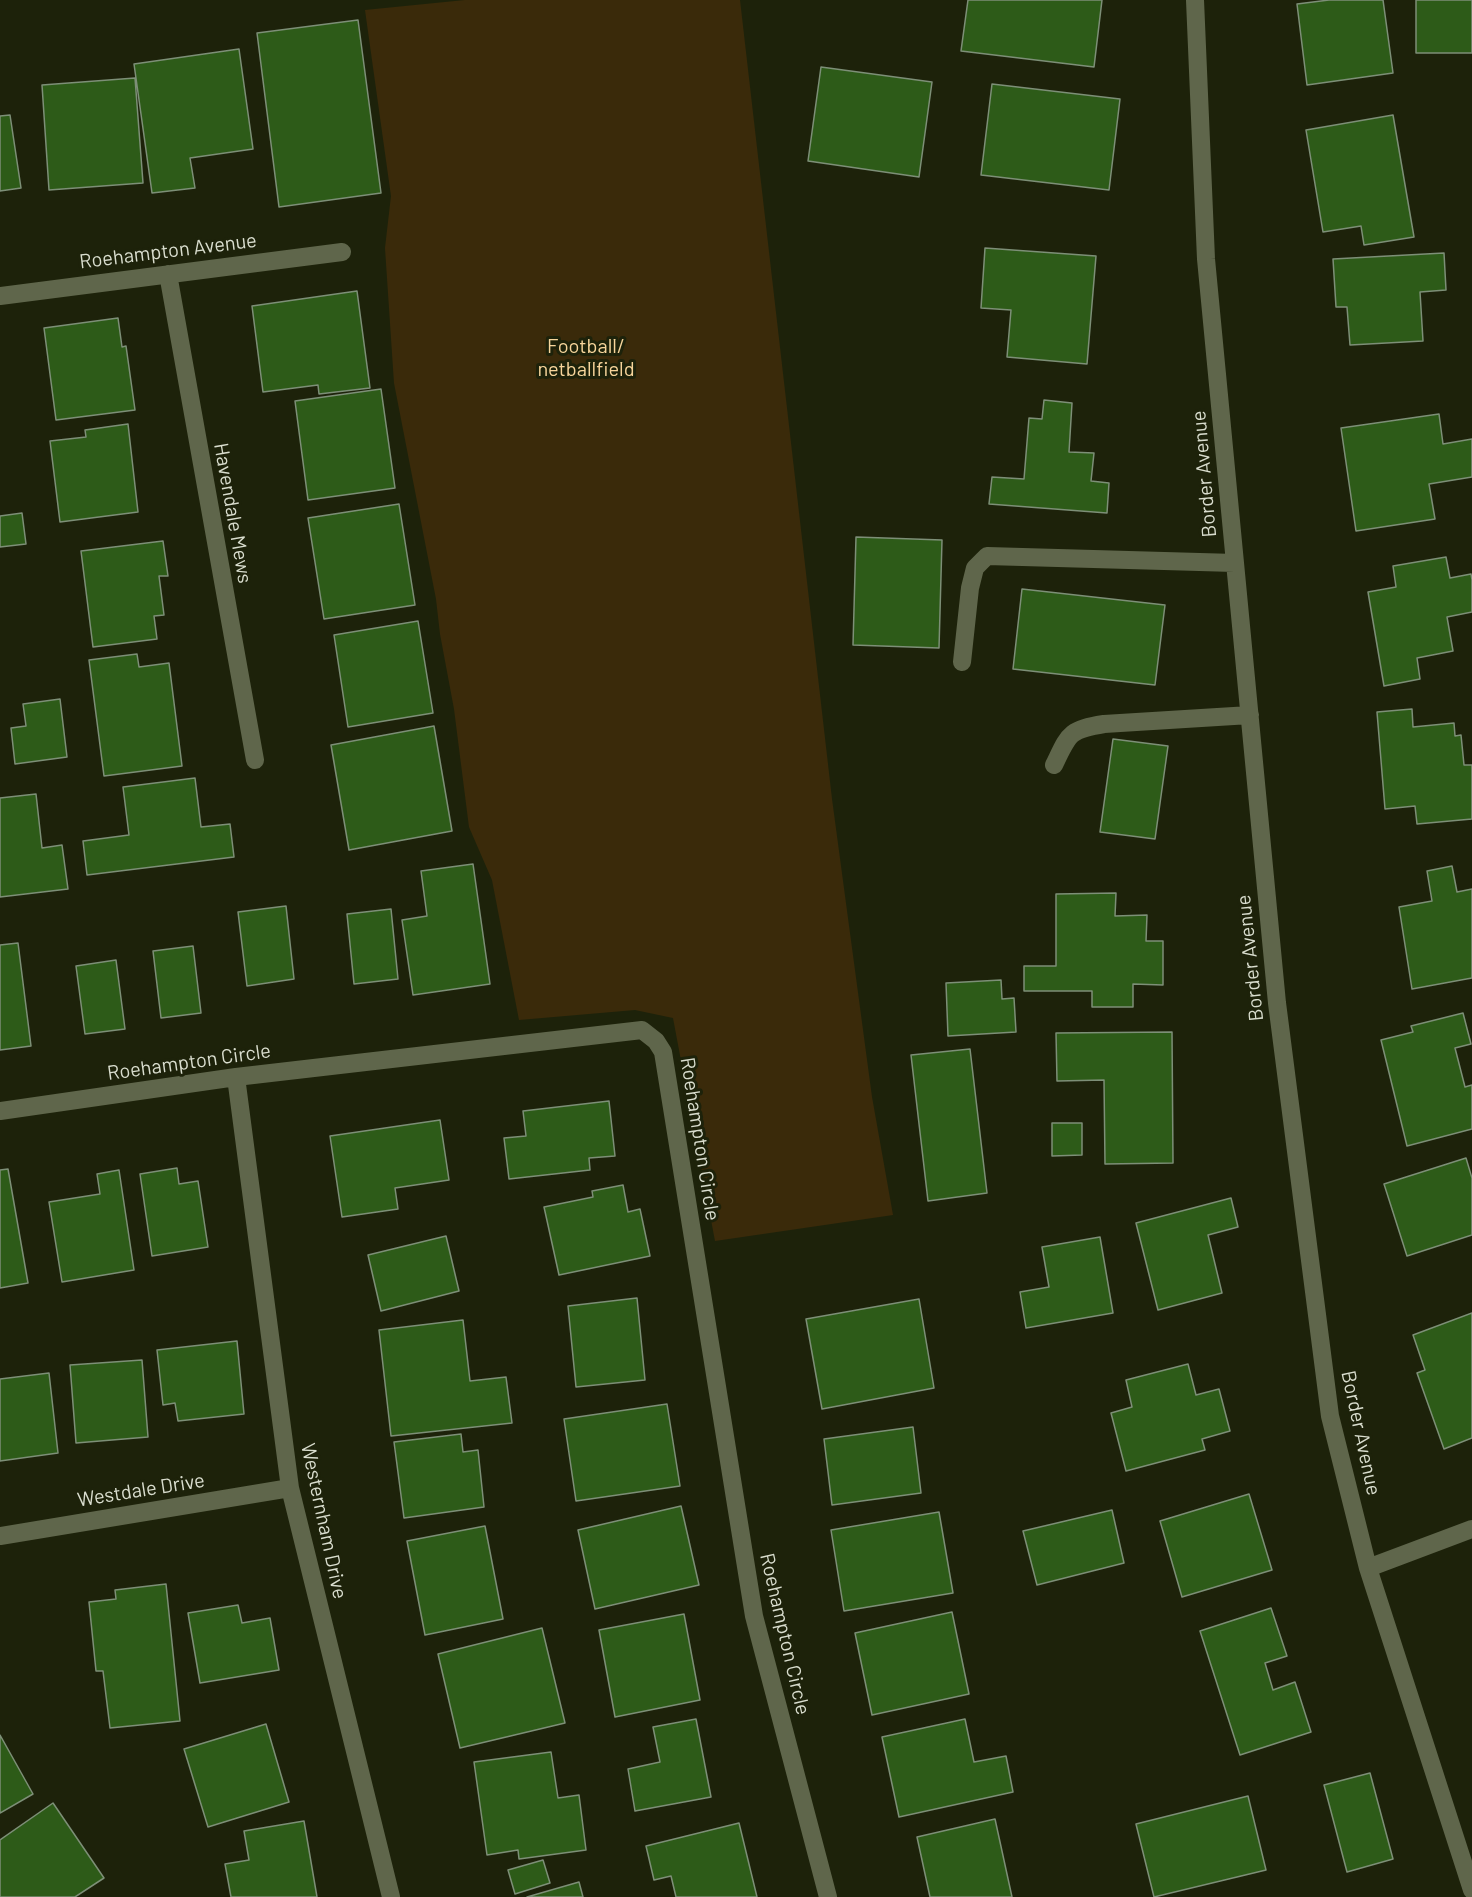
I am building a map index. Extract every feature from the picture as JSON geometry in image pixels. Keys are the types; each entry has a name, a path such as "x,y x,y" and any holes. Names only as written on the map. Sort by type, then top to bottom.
{"street":[{"name":"Border Avenue","path":"1195,0 1206,259 1277,1003 1330,1416 1368,1568 1472,1890"},
{"name":"Roehampton Avenue","path":"0,296 342,252"},
{"name":"Havendale Mews","path":"168,274 255,760"},
{"path":"962,662 970,588 975,568 987,556 1235,563"},
{"path":"1054,765 1071,733 1081,728 1104,724 1250,715"},
{"name":"Roehampton Circle","path":"0,1111 236,1077 642,1030 656,1041 663,1052 754,1616 828,1897"},
{"name":"Westernham Drive","path":"236,1077 290,1488 391,1897"},
{"name":"Westdale Drive","path":"0,1536 290,1488"},
{"path":"1368,1568 1472,1529"}],"green space":[{"name":"Football/ netballfield","path":"465,0 740,0 832,799 872,1097 893,1215 715,1241 673,1018 635,1010 519,1020 492,880 469,827 454,709 436,599 394,383 385,248 391,196 365,10"}],"building":[{"path":"968,0 1102,0 1094,67 961,51"},
{"path":"1329,0 1383,0 1393,73 1307,85 1297,4"},
{"path":"1416,0 1472,0 1472,53 1416,53"},
{"path":"358,20 381,193 279,207 257,33"},
{"path":"239,49 253,149 190,158 195,188 152,193 134,64"},
{"path":"821,67 932,82 919,177 808,161"},
{"path":"135,78 143,183 49,190 42,85"},
{"path":"992,84 1120,99 1109,190 981,175"},
{"path":"10,115 21,188 0,191 0,116"},
{"path":"1393,115 1414,237 1364,245 1361,226 1323,232 1306,130"},
{"path":"985,248 1096,256 1087,364 1007,357 1011,310 981,308"},
{"path":"1444,253 1446,290 1420,292 1423,341 1350,345 1347,307 1336,307 1333,259"},
{"path":"357,291 370,388 319,394 318,385 263,392 252,306"},
{"path":"118,318 122,347 126,346 135,410 56,420 44,328"},
{"path":"381,389 395,488 308,500 295,401"},
{"path":"1044,400 1072,403 1069,452 1094,453 1091,481 1109,483 1107,513 989,504 992,477 1024,479 1029,418 1042,419"},
{"path":"1439,414 1443,444 1472,439 1472,477 1429,484 1435,519 1356,531 1341,428"},
{"path":"128,424 138,512 60,522 50,441 86,437 85,430"},
{"path":"399,504 415,605 324,619 308,518"},
{"path":"22,513 26,544 0,547 0,516"},
{"path":"856,537 942,540 939,648 853,645"},
{"path":"163,541 168,576 159,576 164,615 154,616 157,639 93,647 81,551"},
{"path":"1446,557 1450,578 1471,574 1472,612 1447,617 1453,651 1417,658 1420,679 1384,686 1368,592 1396,587 1393,566"},
{"path":"1022,589 1165,605 1155,685 1013,669"},
{"path":"418,621 433,713 348,727 334,635"},
{"path":"137,654 139,667 169,663 182,766 104,776 89,660"},
{"path":"60,699 67,757 15,764 11,728 26,726 23,704"},
{"path":"1412,709 1413,727 1454,723 1455,736 1461,735 1464,765 1472,765 1472,819 1417,824 1415,806 1385,809 1377,712"},
{"path":"434,726 452,831 349,850 331,745"},
{"path":"1113,739 1168,746 1155,839 1100,832"},
{"path":"195,778 201,827 230,824 234,857 87,875 83,841 129,835 123,787"},
{"path":"36,794 42,848 62,845 68,889 0,897 0,798"},
{"path":"473,864 490,984 413,995 402,920 427,916 421,871"},
{"path":"1452,866 1457,892 1472,889 1472,978 1412,989 1399,907 1432,901 1427,871"},
{"path":"1116,893 1115,916 1147,915 1146,941 1163,941 1163,985 1133,984 1133,1007 1092,1007 1092,991 1024,991 1024,966 1056,966 1056,894"},
{"path":"286,906 294,979 247,986 238,912"},
{"path":"391,909 398,979 354,984 347,914"},
{"path":"18,943 31,1046 0,1050 0,945"},
{"path":"193,946 201,1013 161,1018 153,951"},
{"path":"116,960 125,1029 85,1034 76,966"},
{"path":"1001,980 1002,999 1014,998 1016,1032 948,1036 946,983"},
{"path":"1463,1013 1471,1044 1455,1048 1465,1087 1472,1085 1472,1129 1407,1146 1381,1040 1413,1032 1411,1026"},
{"path":"1172,1032 1173,1163 1105,1164 1104,1080 1057,1081 1056,1033"},
{"path":"970,1049 987,1193 928,1201 911,1055"},
{"path":"609,1101 615,1156 589,1158 590,1170 509,1179 504,1138 526,1136 523,1111"},
{"path":"440,1120 449,1180 395,1188 398,1209 342,1217 330,1136"},
{"path":"1052,1123 1082,1123 1082,1155 1052,1156"},
{"path":"1466,1158 1472,1178 1472,1235 1407,1256 1384,1184"},
{"path":"177,1168 179,1184 198,1181 208,1247 152,1256 140,1174"},
{"path":"8,1169 28,1283 0,1288 0,1170"},
{"path":"119,1170 134,1270 62,1282 49,1202 100,1194 97,1174"},
{"path":"623,1185 628,1212 640,1209 650,1256 559,1275 544,1207 593,1197 592,1191"},
{"path":"1231,1198 1238,1227 1208,1235 1222,1293 1158,1310 1136,1223"},
{"path":"446,1236 459,1291 381,1311 368,1255"},
{"path":"1100,1237 1113,1313 1026,1328 1020,1292 1049,1287 1042,1247"},
{"path":"637,1298 645,1380 576,1387 568,1306"},
{"path":"919,1299 934,1388 822,1409 806,1319"},
{"path":"1472,1313 1472,1438 1444,1449 1417,1373 1425,1370 1413,1335"},
{"path":"463,1320 470,1381 506,1377 512,1423 391,1436 379,1330"},
{"path":"237,1341 244,1414 178,1421 175,1403 163,1405 157,1350"},
{"path":"142,1360 148,1437 76,1443 70,1365"},
{"path":"1188,1364 1196,1395 1219,1389 1230,1431 1202,1439 1205,1450 1126,1471 1111,1413 1132,1407 1126,1380"},
{"path":"49,1373 58,1453 0,1461 0,1379"},
{"path":"667,1404 680,1486 576,1501 564,1419"},
{"path":"913,1427 921,1493 832,1505 824,1439"},
{"path":"461,1434 463,1452 478,1450 484,1507 404,1518 394,1442"},
{"path":"1249,1494 1272,1570 1182,1597 1160,1521"},
{"path":"681,1506 699,1585 595,1609 578,1530"},
{"path":"1112,1510 1124,1563 1037,1585 1023,1531"},
{"path":"939,1512 953,1593 844,1611 831,1530"},
{"path":"485,1526 503,1619 425,1635 407,1541"},
{"path":"166,1584 180,1721 110,1728 103,1671 96,1671 89,1602 116,1599 115,1590"},
{"path":"238,1605 242,1623 270,1618 279,1670 200,1683 188,1613"},
{"path":"1271,1608 1287,1656 1265,1663 1273,1690 1295,1682 1311,1732 1240,1755 1200,1631"},
{"path":"952,1612 969,1694 872,1715 855,1633"},
{"path":"684,1614 700,1700 615,1717 599,1630"},
{"path":"542,1628 565,1723 460,1748 438,1654"},
{"path":"696,1719 711,1797 635,1811 628,1769 660,1762 653,1727"},
{"path":"965,1719 974,1762 1006,1756 1013,1792 899,1817 882,1737"},
{"path":"266,1724 289,1802 208,1827 184,1749"},
{"path":"0,1735 33,1794 0,1813"},
{"path":"551,1752 558,1798 579,1795 586,1850 519,1859 518,1850 487,1855 474,1762"},
{"path":"1370,1773 1393,1859 1347,1872 1324,1785"},
{"path":"1248,1796 1266,1870 1154,1897 1136,1824"},
{"path":"53,1803 104,1878 75,1897 0,1897 0,1840"},
{"path":"995,1819 1012,1897 930,1897 917,1837"},
{"path":"304,1821 317,1897 231,1897 225,1864 249,1860 244,1831"},
{"path":"739,1823 757,1897 676,1897 671,1876 654,1880 646,1846"},
{"path":"543,1860 550,1883 515,1894 508,1870"},
{"path":"579,1882 583,1897 527,1897"}]}
